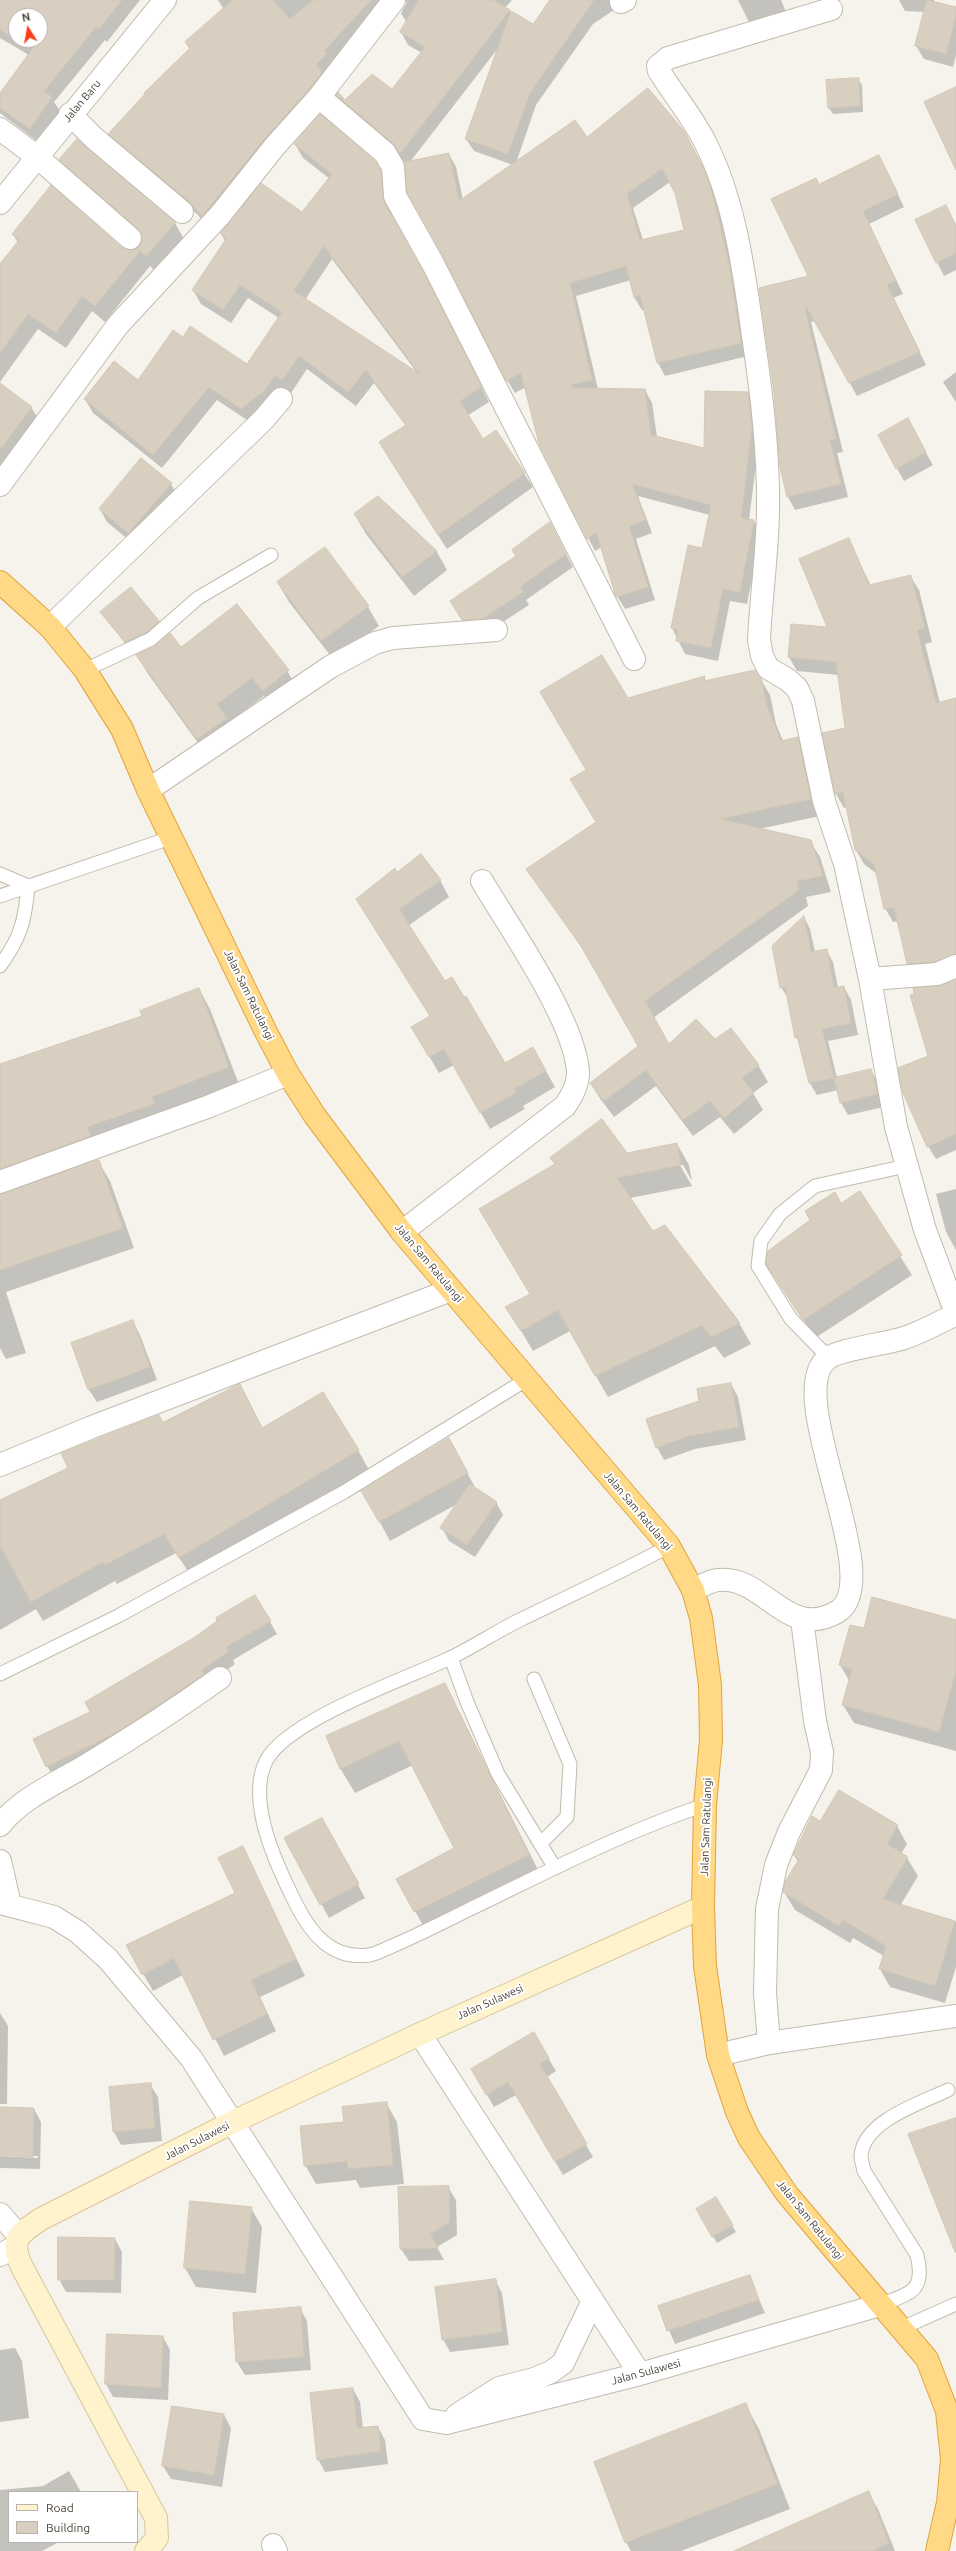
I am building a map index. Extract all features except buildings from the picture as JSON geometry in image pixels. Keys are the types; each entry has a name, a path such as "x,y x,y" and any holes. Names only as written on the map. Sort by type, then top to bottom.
{"highway":[{"name":"Jalan Sam Ratulangi","path":"0,582 50,627 85,670 122,729 148,790 173,837 288,1074 315,1116 402,1232 529,1378 669,1546 693,1590 701,1618 710,1685 710,1740 705,1806 703,1907 705,1966 718,2055 737,2112 750,2138 787,2194 927,2359 947,2411 952,2459 952,2502 937,2551"}],"main road":[{"name":"Jalan Sulawesi","path":"11,2246 41,2219 231,2123 420,2034 703,1907"},
{"path":"11,2246 150,2503 158,2528 157,2538 146,2551"}],"street":[{"name":"Jalan Baru","path":"0,203 70,114 165,0"},
{"path":"0,485 118,325 220,215 275,146 319,97 394,0"},
{"path":"693,1590 720,1580 739,1584 764,1596 790,1615 802,1619 825,1617 838,1611 847,1602 850,1586 851,1557 815,1394 816,1375 828,1357 904,1338 956,1313 925,1230 896,1127 870,979 845,864 824,801 803,701 796,688 788,680 768,668 762,656 759,634 768,514 768,464 758,371 745,274 730,211 717,170 705,142 659,72 658,66 668,58 831,9"},
{"path":"319,97 385,153 390,161 395,196 428,256 634,659"},
{"path":"70,114 94,138 182,212"},
{"path":"0,128 36,156 130,238"},
{"path":"50,627 264,420 281,399"},
{"path":"148,790 330,667 375,642 393,638 496,630"},
{"path":"402,1232 565,1106 574,1094 578,1074 576,1053 563,1022 542,982 482,881"},
{"path":"870,979 937,974 956,966"},
{"path":"0,1182 210,1106 288,1074"},
{"path":"0,1465 92,1427 451,1290"},
{"path":"769,2043 765,1985 767,1909 776,1865 786,1838 821,1770 822,1752 815,1721 802,1619"},
{"path":"0,1825 7,1816 35,1796 161,1720 220,1678"},
{"path":"0,1861 5,1904"},
{"name":"Jalan Sulawesi","path":"5,1904 54,1917 78,1932 108,1958 191,2058 218,2098 231,2123 414,2408 423,2419 446,2423 640,2374 880,2305"},
{"path":"718,2055 769,2043 956,2016"},
{"path":"420,2034 640,2374"},
{"path":"0,2214 11,2246"},
{"path":"446,2423 476,2401 499,2388 534,2379 551,2372 563,2364 593,2301"}],"lane":[{"path":"85,670 151,639 198,598 271,555"},
{"path":"0,896 173,837"},
{"path":"0,874 28,886"},
{"path":"0,966 11,951 26,918 28,886"},
{"path":"828,1357 792,1319 758,1266 761,1241 780,1214 815,1186 906,1166"},
{"path":"0,1674 118,1616 344,1492 529,1378"},
{"path":"669,1546 606,1580 523,1618 451,1658 334,1710 286,1738 267,1759 258,1783 265,1829 282,1877 308,1928 336,1952 370,1955 407,1940 555,1868 666,1818 705,1806"},
{"path":"451,1658 467,1702 498,1774 555,1868"},
{"path":"534,1679 570,1764 567,1817 540,1844"},
{"path":"880,2305 902,2298 915,2289 921,2270 917,2254 864,2171 861,2156 865,2142 885,2120 948,2090"},
{"path":"902,2328 956,2304"}]}
